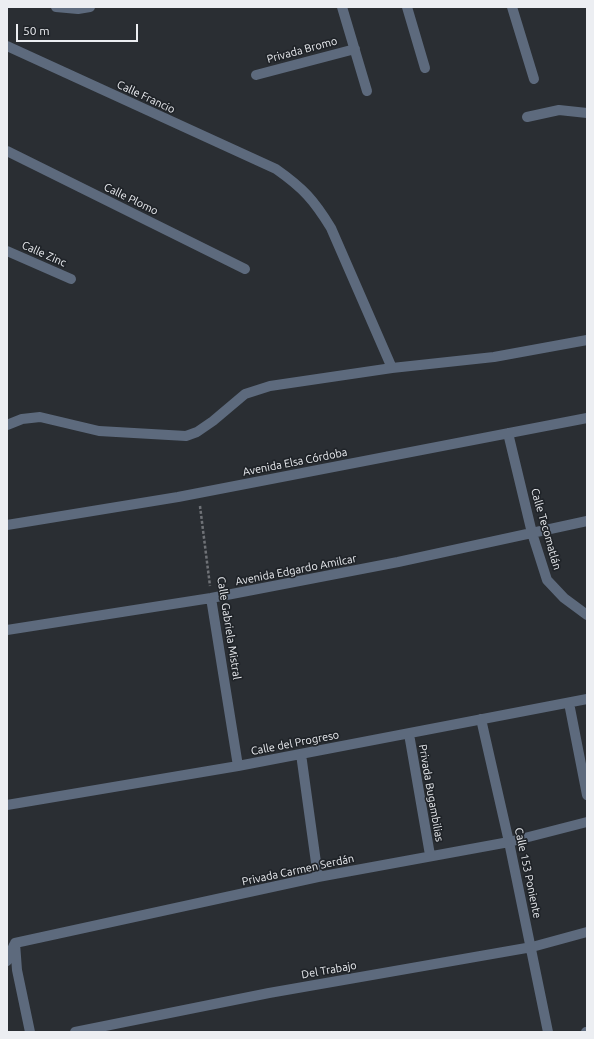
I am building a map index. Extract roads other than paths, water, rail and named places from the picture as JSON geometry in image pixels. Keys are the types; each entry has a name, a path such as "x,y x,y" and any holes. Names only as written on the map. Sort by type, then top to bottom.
{"street":[{"path":"58,8 78,9 90,7"},
{"path":"342,7 367,92"},
{"path":"407,7 425,68"},
{"path":"512,7 534,79"},
{"name":"Calle Francio","path":"7,46 276,170 300,186 319,208 331,228 392,368"},
{"name":"Privada Bromo","path":"256,75 355,49"},
{"path":"527,117 559,110 587,113"},
{"name":"Calle Plomo","path":"7,151 245,269"},
{"name":"Calle Zinc","path":"7,251 71,279"},
{"path":"7,424 22,419 40,417 99,430 186,436 196,432 212,421 234,402 251,392 270,386 392,368 494,356 587,340"},
{"name":"Avenida Elsa Córdoba","path":"7,524 198,493 587,418"},
{"name":"Calle Tecomatlán","path":"508,433 532,533 547,580 564,598 587,615"},
{"name":"Avenida Edgardo Amilcar","path":"7,630 211,598 398,562 587,521"},
{"name":"Calle Gabriela Mistral","path":"211,598 238,766"},
{"name":"Calle del Progreso","path":"7,805 238,766 587,699"},
{"path":"569,703 587,795"},
{"name":"Calle 153 Poniente","path":"481,720 532,947 548,1032"},
{"name":"Privada Bugambilias","path":"409,734 430,855"},
{"path":"302,754 318,877"},
{"name":"Privada Carmen Serdán","path":"15,943 318,877 430,855 509,842 587,822"},
{"name":"Del Trabajo","path":"75,1032 269,993 532,947 587,932"},
{"path":"7,961 15,943"},
{"path":"15,943 18,978 30,1032"}]}
